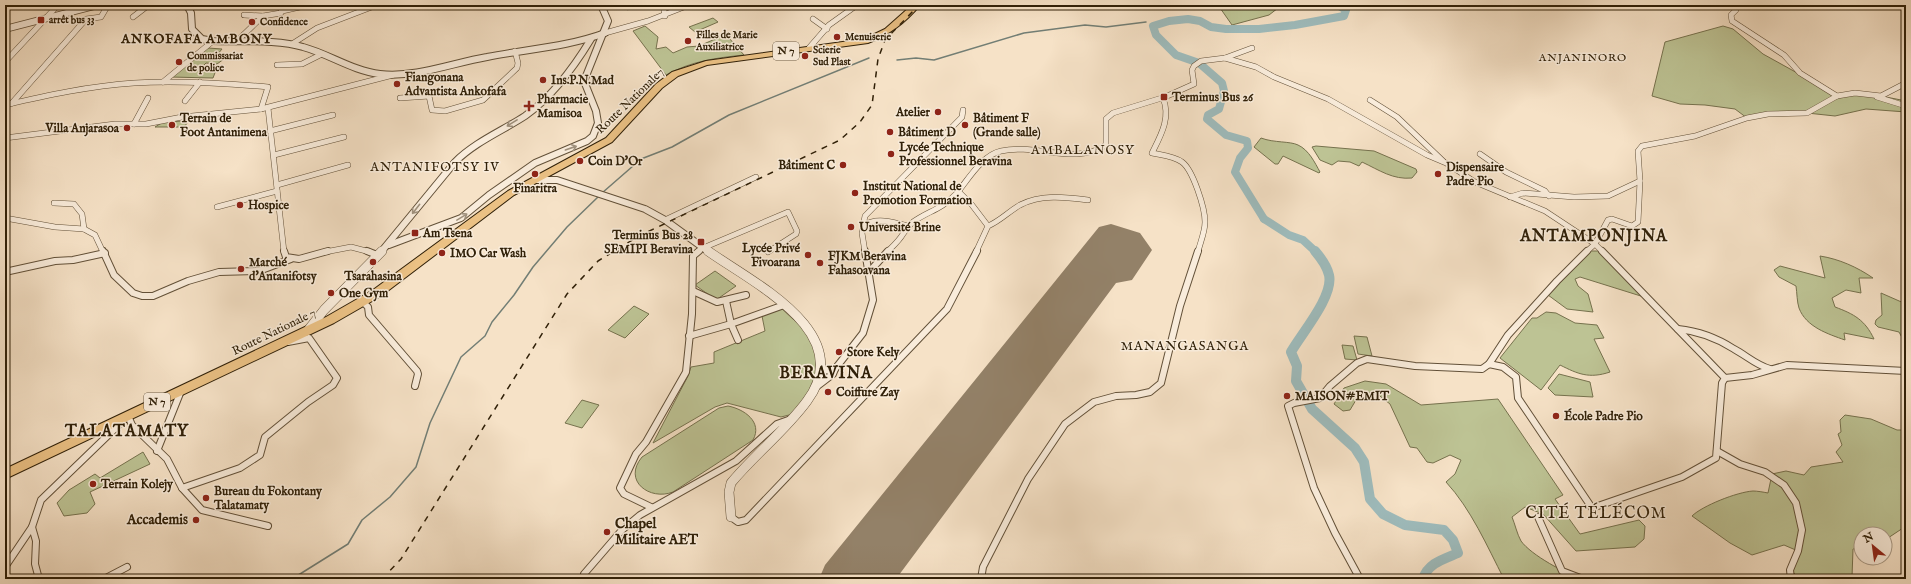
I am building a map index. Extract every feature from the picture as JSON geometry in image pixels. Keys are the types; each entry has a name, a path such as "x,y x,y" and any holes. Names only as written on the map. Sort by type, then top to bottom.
{"main road":[{"name":"N 7","path":"809,48 876,38 892,30 916,5"},
{"name":"Route Nationale7","path":"549,173 609,140 660,86 685,69 706,63 809,48"},
{"name":"N 7","path":"536,180 549,173"},
{"name":"Route Nationale 7","path":"5,474 284,342 363,302 397,280 495,204 536,180"}],"street":[{"path":"5,62 57,6 66,5"},
{"path":"5,29 95,5"},
{"path":"12,103 86,19 101,17 108,5"},
{"path":"132,16 146,7 157,5"},
{"path":"282,11 283,5"},
{"path":"244,15 263,16 309,5"},
{"path":"292,44 317,28 376,5"},
{"path":"387,246 463,217 513,178 542,159 585,143 594,135 598,127 598,120 596,110 585,90 584,81 605,33 608,21 601,5"},
{"path":"663,5 665,16"},
{"path":"5,138 101,127 115,124 146,124 182,117 268,108 393,75 515,51 591,39 605,33 665,16 689,5"},
{"path":"809,48 829,25 857,5"},
{"path":"1735,5 1736,10 1731,15 1732,21 1784,55 1800,73 1837,96"},
{"path":"188,6 192,29 200,37 213,41 292,44 303,46 369,72 393,75"},
{"path":"236,42 263,16"},
{"path":"813,19 827,29"},
{"path":"1906,22 1906,27"},
{"path":"309,329 324,310 387,246 428,193 461,156 526,114 537,105 559,83 591,39"},
{"path":"162,82 213,41"},
{"path":"869,272 909,226 921,217 942,208 989,155 1000,150 1044,150 1074,154 1089,154 1101,150 1106,146 1106,119 1113,113 1163,98 1194,84 1192,70 1194,66 1201,61 1225,58 1252,48"},
{"path":"400,98 429,96 432,110 445,111 483,100 517,68 518,63 515,51"},
{"path":"277,65 302,64 322,54"},
{"path":"1225,58 1256,68 1328,99 1427,155 1446,164 1475,182 1546,211 1595,244 1725,378"},
{"path":"5,105 105,86 162,82 200,82 268,87 261,109"},
{"path":"186,101 192,90 200,82"},
{"path":"1874,96 1882,96 1906,83"},
{"path":"1360,579 1335,533 1314,488 1288,406 1298,402 1320,398 1330,386 1357,363 1367,358 1415,366 1466,369 1482,369 1489,364 1508,335 1557,281 1595,244 1608,220 1612,219 1632,226 1638,222 1641,210 1638,191 1640,181 1638,151 1642,146 1695,136 1761,116 1807,113 1837,96 1855,93 1874,96 1906,106"},
{"path":"134,124 148,98"},
{"path":"981,579 983,567 1028,478 1065,424 1094,402 1116,396 1136,395 1150,392 1161,383 1180,306 1197,258 1205,222 1200,198 1189,171 1182,162 1174,158 1152,153 1164,128 1166,119 1167,104 1163,98"},
{"path":"1370,100 1397,117 1446,164"},
{"path":"268,108 284,252 286,257 291,260"},
{"path":"963,110 962,117 864,216 862,233 873,300 869,318 863,333 833,374 816,388 791,418 731,483 729,492 732,517 738,522 746,520 947,309 985,236 988,226"},
{"path":"270,131 333,115"},
{"path":"274,155 344,137"},
{"path":"1427,155 1434,151"},
{"path":"1480,154 1506,172 1546,191 1549,196"},
{"path":"217,207 348,165"},
{"path":"549,173 557,180"},
{"path":"666,220 756,177"},
{"path":"536,180 557,180 644,209 666,220 784,305 803,324 815,339 819,349 821,368 820,378 816,388"},
{"path":"1510,197 1523,194 1549,196 1608,196 1640,181"},
{"path":"958,191 972,204 988,226"},
{"path":"988,226 1000,222 1025,203 1037,199 1055,196 1088,200"},
{"path":"54,203 63,202 74,204 82,214 84,230"},
{"path":"651,507 624,494 620,488 636,454 646,442 686,372 693,291 693,256 703,248 788,212 797,231 796,234 768,252"},
{"path":"5,218 55,227 84,230 95,235 114,274 133,293 142,296 152,296 188,281 219,272 260,271 291,260 349,246 377,255"},
{"path":"863,226 868,221 876,220 909,226"},
{"path":"5,272 55,261 73,260 105,253"},
{"path":"693,291 717,302 746,295"},
{"path":"726,301 731,324 738,340"},
{"path":"363,302 368,306 369,315 417,371 418,374 415,386"},
{"path":"689,336 731,324 784,305"},
{"path":"1678,329 1692,329 1700,332 1735,349 1758,366 1772,369"},
{"path":"182,488 207,478 240,468 260,455 264,448 265,437 308,402 333,385 337,378 309,338 284,342"},
{"path":"1489,364 1503,367 1516,377 1518,398 1592,508 1682,477 1716,458 1722,383 1725,378"},
{"path":"1725,378 1752,375 1787,365 1906,371"},
{"path":"821,368 829,371 835,370"},
{"path":"157,452 181,391"},
{"path":"5,567 32,528 41,500 128,416 132,424 154,446 157,452 167,459 182,488 202,510 268,526"},
{"path":"583,579 584,574 622,530 651,507 744,456 777,424 791,418"},
{"path":"1717,451 1740,464 1765,472 1784,485 1796,503 1802,530 1798,551 1790,570 1791,579"},
{"path":"1538,517 1562,571 1582,579"},
{"path":"32,528 36,541 35,564 40,579"},
{"path":"104,579 127,566"}],"green space":[{"path":"1218,5 1282,5 1269,15 1232,25"},
{"path":"713,18 718,22 695,32 689,27"},
{"path":"645,26 658,37 656,49 666,47 673,53 687,47 699,46 722,36 729,38 744,55 723,57 694,63 666,75 633,31"},
{"path":"1723,26 1733,29 1763,54 1837,95 1881,96 1906,101 1906,112 1866,109 1835,116 1807,113 1768,114 1747,118 1735,109 1705,105 1680,104 1652,96 1665,42"},
{"path":"208,48 222,49 217,55 244,55 239,59 224,59 217,64 206,63 203,66 214,67 216,70 213,78 170,77"},
{"name":"Terrain de Foot Antanimena","path":"163,122 188,122 184,127 155,127"},
{"path":"1261,138 1271,141 1291,143 1302,147 1311,157 1320,172 1319,173 1283,156 1278,164 1275,164 1254,147"},
{"path":"1316,146 1374,151 1416,169 1417,172 1412,178 1405,178 1386,174 1362,162 1359,166 1350,162 1338,161 1332,165 1320,160 1312,147"},
{"path":"1591,251 1600,251 1644,297 1580,277 1575,279 1578,286 1588,294 1593,312 1567,309 1548,295"},
{"path":"1820,256 1848,264 1873,278 1859,278 1861,293 1846,290 1832,298 1835,307 1848,312 1863,322 1871,332 1874,339 1844,333 1845,340 1812,325 1802,315 1799,308 1796,286 1779,277 1774,270 1780,266 1825,278"},
{"path":"715,271 736,286 716,300 695,285"},
{"path":"1881,293 1906,304 1906,345 1899,332 1878,327 1875,324 1876,320 1882,315"},
{"path":"634,306 649,314 625,338 608,330"},
{"path":"781,308 806,331 815,347 817,379 793,414 781,417 727,403 715,407 653,443 688,376 691,367 714,363 714,352 765,331 762,316"},
{"path":"1546,312 1556,313 1575,323 1597,325 1604,338 1594,339 1610,372 1590,375 1572,371 1560,365 1541,390 1500,358 1532,318 1537,318"},
{"path":"1354,336 1367,337 1372,356 1358,354"},
{"path":"1342,345 1353,346 1357,360 1345,359"},
{"path":"1559,374 1590,382 1593,397 1555,395 1548,388"},
{"path":"1365,381 1386,384 1421,405 1498,399 1563,495 1555,499 1580,534 1639,520 1645,526 1644,539 1635,547 1576,551 1543,514 1525,507 1512,517 1521,541 1533,552 1549,563 1583,579 1504,579 1471,516 1446,482 1455,474 1461,460 1450,455 1433,463 1427,462 1417,448 1410,447 1390,404 1376,393 1364,393 1356,400 1350,410 1343,411 1334,404 1344,388"},
{"path":"582,400 599,405 582,428 565,423"},
{"path":"728,406 746,413 754,422 756,428 753,440 673,492 656,494 641,487 635,474 642,457 719,408"},
{"path":"1845,415 1871,419 1897,430 1906,430 1906,526 1893,535 1893,526 1853,526 1852,577 1849,579 1801,579 1790,570 1798,551 1784,545 1752,555 1730,543 1692,516 1711,504 1738,494 1753,491 1768,493 1772,474 1786,471 1804,475 1811,467 1843,462 1836,452 1842,445 1838,434 1841,432 1840,420"},
{"name":"Terrain Kolejy","path":"143,452 150,464 90,492 95,504 87,513 64,516 57,503 69,490 95,474 100,478"}],"waterway":[{"path":"1315,251 1303,240 1289,235 1264,219 1235,172 1240,158 1248,148 1247,141 1226,135 1207,119 1208,115 1219,109 1224,91 1222,83 1199,63 1176,55 1156,35 1153,26 1169,21 1188,19 1200,21 1211,27 1226,29 1259,29 1295,25 1344,16 1346,10 1338,5"},
{"path":"897,60 916,58 934,60 1024,33 1085,25 1106,27 1146,22"},
{"path":"602,193 641,159 672,147 729,115 869,58"},
{"path":"292,579 348,544 362,520 390,497 416,467 430,423 461,357 485,336 492,322 514,295 533,267 567,227 599,196"},
{"path":"1315,251 1327,268 1329,284 1327,293 1316,315 1291,352 1297,366 1296,381 1312,409 1355,448 1364,462 1370,499 1383,514 1405,525 1444,530 1453,540 1458,553 1437,562 1429,569 1423,579"}],"runway":[{"path":"841,579 1111,235 1128,241 1135,250 1120,271 1106,271 870,579"}],"railway":[{"path":"382,579 401,559 567,294 598,261 639,236 840,140 860,122 872,105 878,59 885,40 919,5"}],"place":[{"name":"arrêt bus 33","path":"41,20"},
{"name":"Confidence","path":"252,22"},
{"name":"Menuiserie","path":"837,37"},
{"name":"Filles de Marie Auxiliatrice","path":"688,41"},
{"name":"Scierie Sud Plast","path":"805,56"},
{"name":"Commissariat de police","path":"179,62"},
{"name":"Ins.P.N.Mad","path":"543,80"},
{"name":"Fiangonana Advantista Ankofafa","path":"397,84"},
{"name":"Terminus Bus 26","path":"1164,97"},
{"name":"Pharmacie Mamisoa","path":"529,106"},
{"name":"Atelier","path":"938,112"},
{"name":"Terrain de Foot Antanimena","path":"172,125"},
{"name":"Bâtiment F (Grande salle)","path":"965,125"},
{"name":"Villa Anjarasoa","path":"127,128"},
{"name":"Bâtiment D","path":"890,132"},
{"name":"Lycée Technique Professionnel Beravina","path":"891,154"},
{"name":"Coin D'Or","path":"580,161"},
{"name":"Bâtiment C","path":"843,165"},
{"name":"Finaritra","path":"535,174"},
{"name":"Dispensaire Padre Pio","path":"1438,174"},
{"name":"Institut National de Promotion Formation","path":"855,193"},
{"name":"Hospice","path":"240,205"},
{"name":"Université Brine","path":"851,227"},
{"name":"Am Tsena","path":"415,233"},
{"name":"Terminus Bus 28 SEMIPI Beravina","path":"701,242"},
{"name":"IMO Car Wash","path":"442,253"},
{"name":"Lycée Privé Fivoarana","path":"808,255"},
{"name":"Tsarahasina","path":"373,262"},
{"name":"FJKM Beravina Fahasoavana","path":"820,263"},
{"name":"Marché d'Antanifotsy","path":"241,269"},
{"name":"One Gym","path":"331,293"},
{"name":"Store Kely","path":"839,352"},
{"name":"Coiffure Zay","path":"828,392"},
{"name":"MAISON#EMIT","path":"1287,396"},
{"name":"École Padre Pio","path":"1556,416"},
{"name":"Terrain Kolejy","path":"93,484"},
{"name":"Bureau du Fokontany Talatamaty","path":"206,498"},
{"name":"Accademis","path":"196,520"},
{"name":"Chapel Militaire AET","path":"607,532"}],"district":[{"name":"ANKOFAFA AMBONY","path":"197,39"},
{"name":"ANJANINORO","path":"1583,58"},
{"name":"AMBALANOSY","path":"1083,150"},
{"name":"ANTANIFOTSY IV","path":"435,167"},
{"name":"ANTAMPONJINA","path":"1594,237"},
{"name":"MANANGASANGA","path":"1185,346"},
{"name":"BERAVINA","path":"826,374"},
{"name":"TALATAMATY","path":"127,432"},
{"name":"CITÉ TÉLÉCOM","path":"1596,514"}]}
